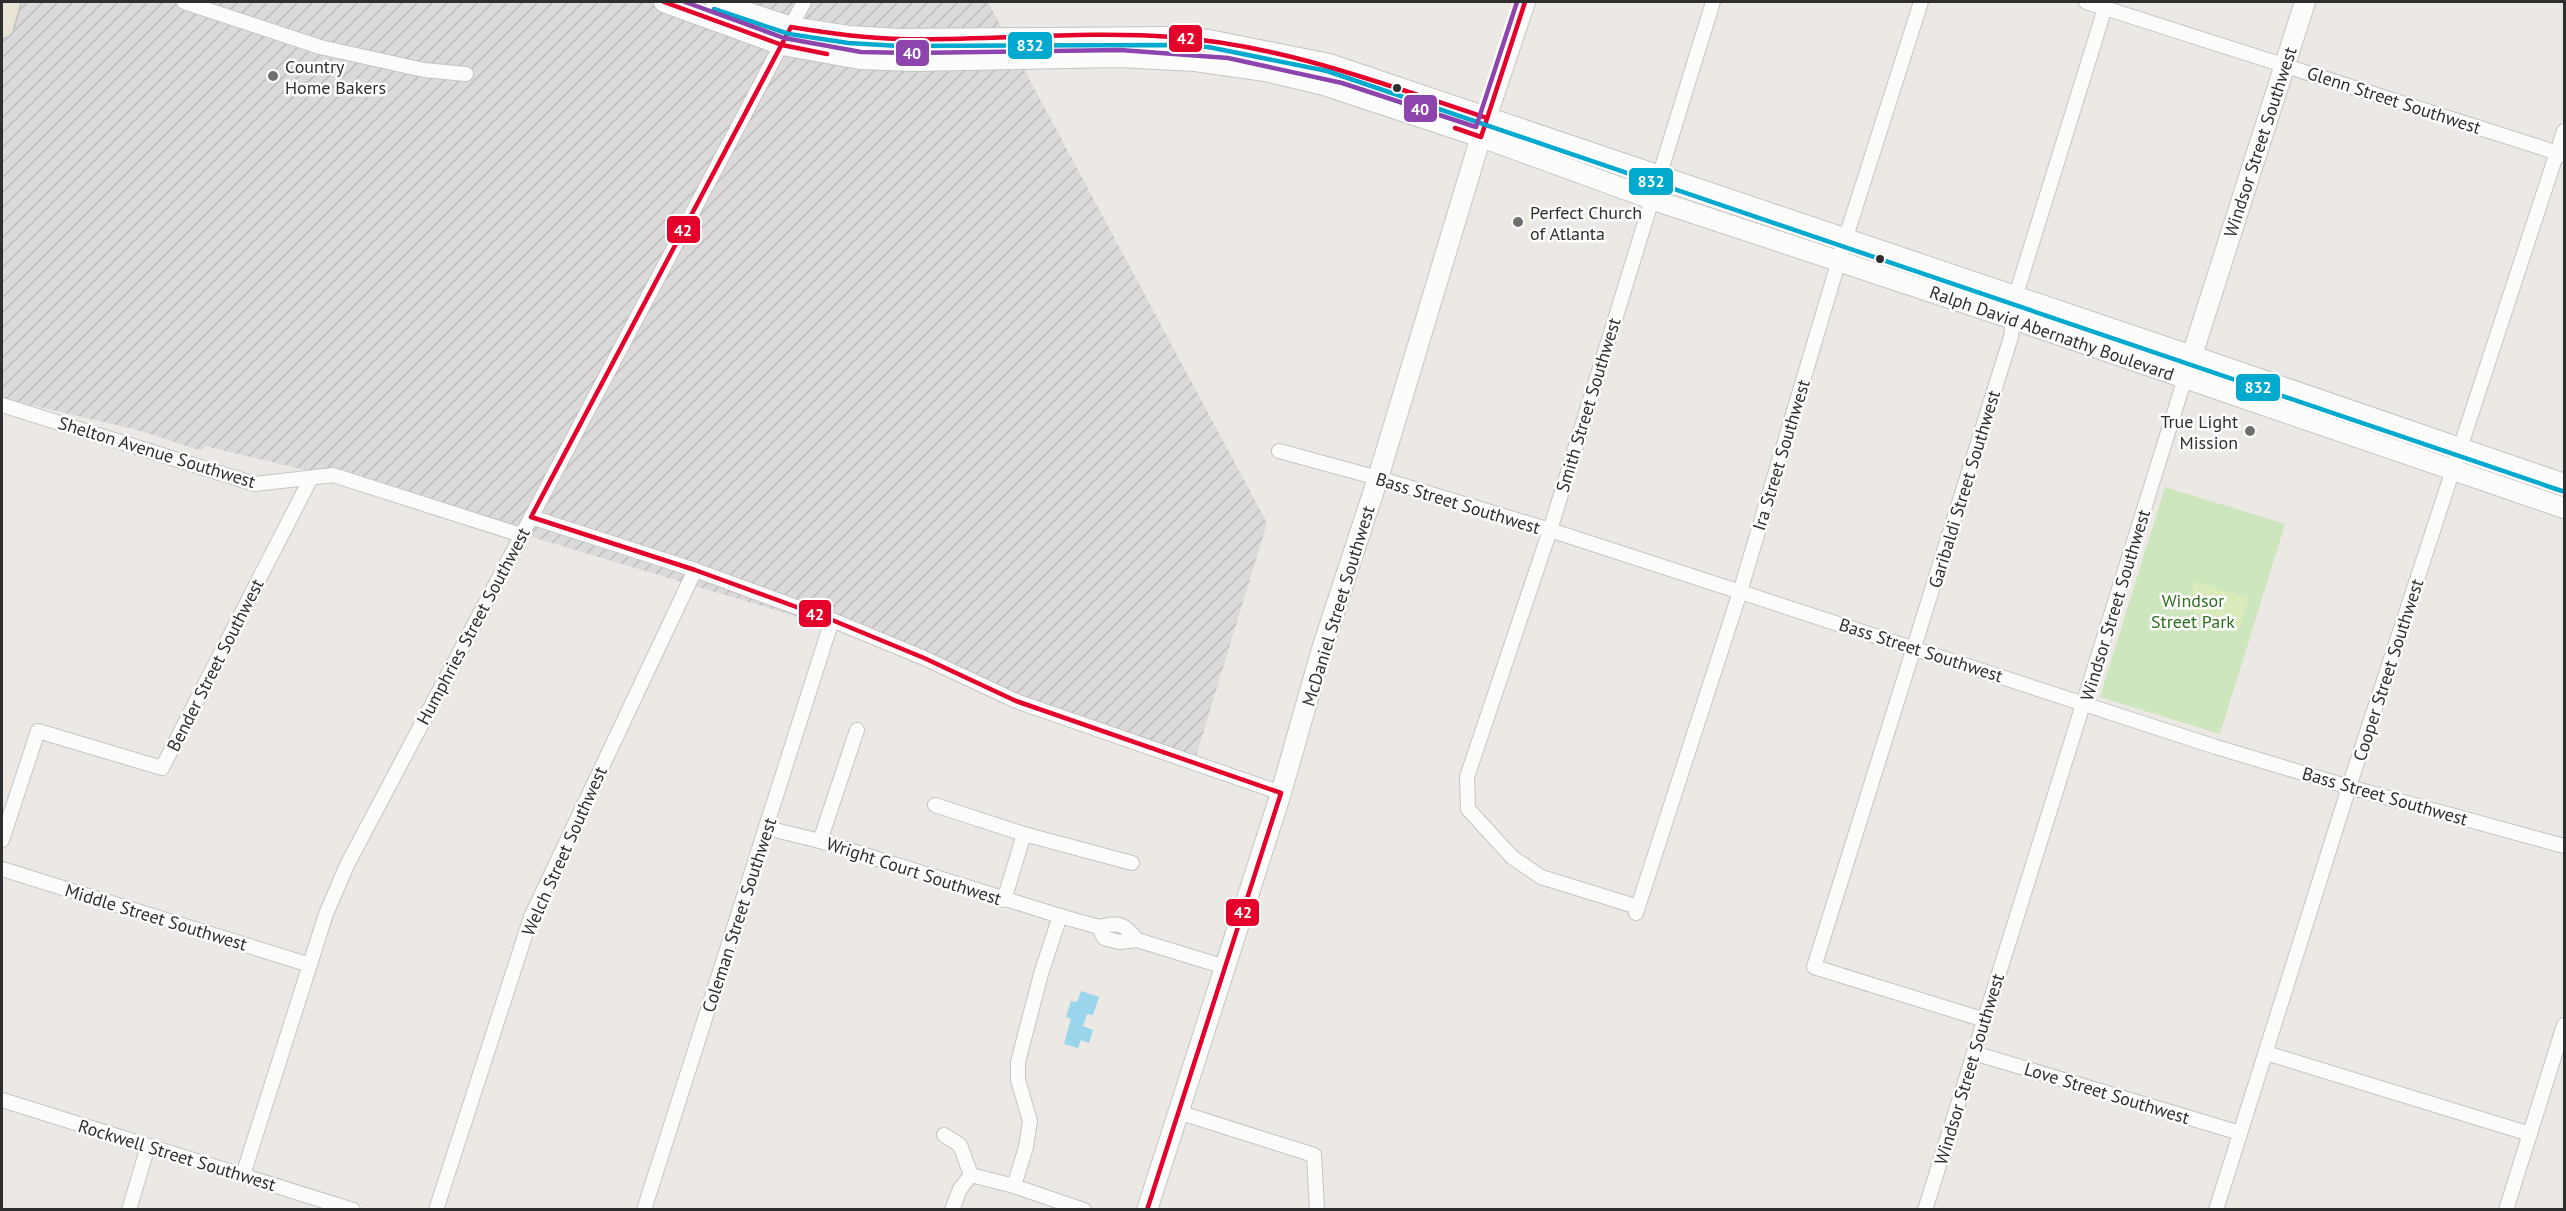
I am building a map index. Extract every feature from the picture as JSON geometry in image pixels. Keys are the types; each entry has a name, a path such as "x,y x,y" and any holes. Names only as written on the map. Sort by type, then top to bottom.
{"main road":[{"path":"2,27 9,2"},
{"name":"Ralph David Abernathy Boulevard","path":"664,2 782,45 831,55 896,61 1120,57 1226,65 1340,90 1481,137 1653,200 2013,319 2565,508"},
{"name":"Ralph David Abernathy Boulevard","path":"716,2 791,27 848,36 898,39 1081,36 1209,40 1329,64 2565,484"},
{"name":"McDaniel Street Southwest","path":"1147,1209 1281,793 1322,649 1378,478 1481,137 1525,2"},
{"name":"Windsor Street Southwest","path":"2185,378 2305,2"}],"street":[{"path":"184,2 320,47 424,70 466,74"},
{"name":"Humphries Street Southwest","path":"243,1175 326,914 347,865 804,2"},
{"name":"Smith Street Southwest","path":"1637,910 1541,877 1512,857 1468,809 1467,777 1550,530 1713,2"},
{"name":"Ira Street Southwest","path":"1637,910 1740,592 1845,240 1921,2"},
{"name":"Glenn Street Southwest","path":"2086,2 2561,154"},
{"name":"Garibaldi Street Southwest","path":"1985,1020 1814,967 2011,337 2015,298 2105,8"},
{"name":"Cooper Street Southwest","path":"2216,1209 2349,788 2561,154 2565,131"},
{"name":"Windsor Street Southwest","path":"1925,1209 2185,378"},
{"name":"Shelton Avenue Southwest","path":"2,405 255,484 333,475 521,535"},
{"name":"Bass Street Southwest","path":"1279,452 1378,478 1550,530 2216,747 2349,788 2565,846"},
{"name":"Bender Street Southwest","path":"2,840 38,731 162,768 311,478"},
{"path":"531,517 695,570 832,620 924,658 1016,702 1281,793"},
{"name":"Welch Street Southwest","path":"436,1209 531,917 695,570"},
{"name":"Coleman Street Southwest","path":"644,1209 832,620"},
{"path":"820,841 857,730"},
{"path":"935,805 1024,834 1132,863"},
{"name":"Wright Court Southwest","path":"767,828 820,841 1004,900 1099,927 1104,938 1119,942 1137,940 1225,967"},
{"path":"1004,900 1024,834"},
{"name":"Middle Street Southwest","path":"2,869 310,965"},
{"path":"1014,1186 1026,1147 1030,1120 1018,1080 1018,1062 1041,974 1060,916"},
{"path":"2506,1209 2565,1025"},
{"name":"Love Street Southwest","path":"1974,1053 2240,1133"},
{"path":"2265,1053 2530,1134"},
{"name":"Rockwell Street Southwest","path":"2,1100 353,1209"},
{"path":"1178,1113 1314,1155 1317,1209"},
{"path":"944,1135 960,1145 971,1175"},
{"path":"129,1209 148,1146"},
{"path":"971,1175 1014,1186 1084,1209"},
{"path":"951,1209 960,1189 971,1175"}],"shaded area":[{"path":"2,2 988,2 1267,523 1194,763 1150,742 825,625 326,475 205,446 202,451 141,431 2,398"}],"green space":[{"name":"Windsor Street Park","path":"2165,487 2285,524 2220,734 2100,697"},
{"path":"2195,581 2249,598 2240,627 2186,610"}],"water":[{"path":"1081,991 1099,997 1093,1015 1087,1014 1083,1026 1093,1030 1089,1043 1081,1040 1078,1048 1064,1044 1071,1019 1066,1017 1071,1001 1077,1002"}],"transit line":[{"name":"42","path":"664,2 782,45 827,54"},
{"name":"40","path":"685,2 784,38 861,52 1120,50 1228,58 1342,83 1476,127 1517,2"},
{"name":"42","path":"1455,128 1481,137 1525,2"},
{"name":"832","path":"714,9 789,34 848,43 899,46 1169,45 1208,47 1327,71 2562,491"},
{"name":"42","path":"1147,1210 1281,793 1016,701 924,658 832,620 695,570 531,517 791,27 845,35 899,39 1138,35 1213,41 1293,57 1487,118"}],"place":[{"name":"Country Home Bakers","path":"273,76"},
{"name":"Perfect Church of Atlanta","path":"1518,222"},
{"name":"True Light Mission","path":"2250,431"}]}
